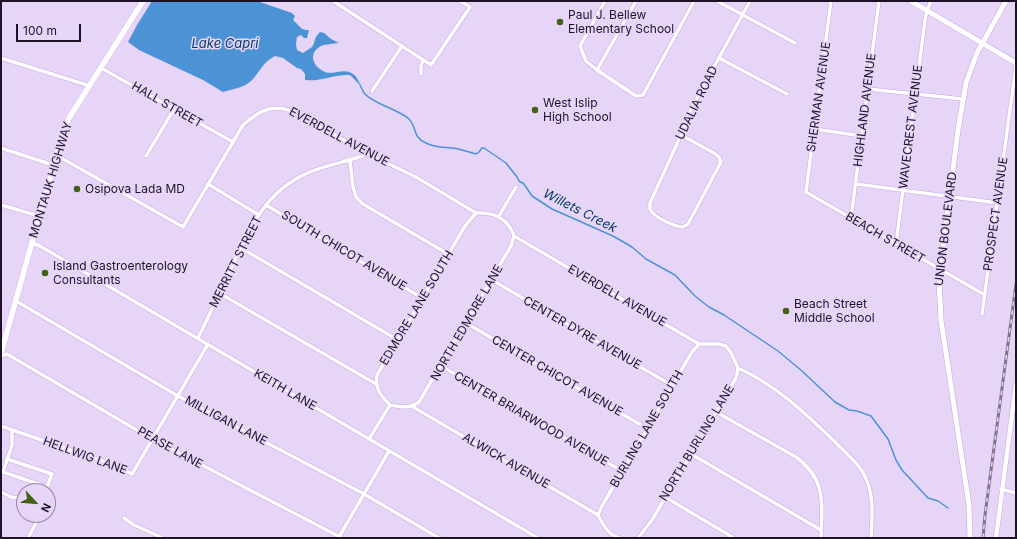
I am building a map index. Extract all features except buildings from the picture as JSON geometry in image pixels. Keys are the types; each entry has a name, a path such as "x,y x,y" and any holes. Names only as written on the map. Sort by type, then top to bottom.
{"main road":[{"name":"MONTAUK HIGHWAY","path":"1,354 63,132 69,118 143,1"},
{"path":"911,1 1016,64"},
{"name":"UNION BOULEVARD","path":"970,538 969,505 941,320 939,293 940,270 963,99 969,72 1006,1"}],"street":[{"path":"333,1 431,66 470,7 460,1"},
{"path":"605,1 580,46 586,60 597,70 636,96 643,95 694,1"},
{"path":"597,70 636,1"},
{"path":"717,1 794,43"},
{"name":"UDALIA ROAD","path":"681,135 719,157 721,162 688,224 683,227 674,225 654,215 650,209 650,203 681,135 691,109 750,1"},
{"name":"SHERMAN AVENUE","path":"806,192 831,1"},
{"name":"HIGHLAND AVENUE","path":"851,218 879,1"},
{"name":"WAVECREST AVENUE","path":"896,244 915,93 927,10 931,1"},
{"path":"372,91 402,46"},
{"path":"1,58 90,86"},
{"path":"719,58 787,94"},
{"path":"421,74 423,60"},
{"name":"PROSPECT AVENUE","path":"982,314 1016,64"},
{"name":"HALL STREET","path":"101,68 233,142"},
{"path":"868,89 963,99"},
{"name":"EVERDELL AVENUE","path":"56,155 184,227 243,125 261,111 274,107 286,108 368,154 416,177 476,213 486,212 499,216"},
{"path":"146,156 174,109"},
{"path":"814,129 862,136"},
{"path":"1,148 54,165"},
{"name":"MERRITT STREET","path":"198,338 241,248 266,205 284,187 305,174 319,168 350,161 368,154"},
{"path":"350,161 353,187 356,197 364,204 448,254"},
{"path":"208,184 259,215"},
{"path":"856,184 998,203"},
{"path":"514,236 506,222 499,216 516,187"},
{"name":"BEACH STREET","path":"806,192 985,295"},
{"path":"1,205 39,216"},
{"name":"SOUTH CHICOT AVENUE","path":"266,205 422,298"},
{"name":"EDMORE LANE SOUTH","path":"376,384 377,375 422,298 467,222 476,213"},
{"name":"EVERDELL AVENUE","path":"514,236 699,344"},
{"name":"NORTH EDMORE LANE","path":"413,407 424,396 492,280 511,246 514,236"},
{"name":"KEITH LANE","path":"32,243 40,246 198,338 538,538"},
{"path":"241,248 398,340"},
{"name":"CENTER DYRE AVENUE","path":"492,280 673,386"},
{"path":"219,293 376,384 381,396 390,405 399,407 413,407"},
{"name":"MILLIGAN LANE","path":"16,301 178,396 364,494 439,538"},
{"name":"CENTER CHICOT AVENUE","path":"466,323 648,429"},
{"path":"152,439 208,344"},
{"path":"699,344 719,344 726,346 738,368 777,390 800,409 850,457 862,472 871,497 871,538"},
{"name":"BURLING LANE SOUTH","path":"598,515 692,352 699,344"},
{"name":"PEASE LANE","path":"1,354 7,354 152,439 340,537"},
{"name":"CENTER BRIARWOOD AVENUE","path":"441,366 622,472"},
{"name":"NORTH BURLING LANE","path":"638,538 643,533 736,378 738,368"},
{"path":"996,538 1016,384"},
{"path":"369,439 390,405"},
{"name":"ALWICK AVENUE","path":"413,407 598,515"},
{"path":"716,412 806,464 813,473 819,485 822,497 821,538"},
{"name":"HELLWIG LANE","path":"1,426 118,466 132,474 152,439"},
{"path":"12,430 12,445 3,472 31,483"},
{"path":"340,537 389,451"},
{"path":"691,454 821,530"},
{"path":"7,459 52,474 48,483"},
{"path":"1002,489 1016,493"},
{"path":"1,492 16,498"},
{"path":"665,497 734,538"},
{"path":"598,515 612,537 620,538"},
{"path":"124,518 134,525 163,538"},
{"path":"28,538 36,523"}],"water":[{"name":"Lake Capri","path":"152,1 257,1 292,13 295,16 293,20 302,29 309,30 307,38 304,38 301,35 297,37 297,50 303,53 312,47 316,36 320,32 324,33 339,43 323,45 314,52 313,59 317,66 328,73 346,71 351,73 361,86 350,75 316,80 305,80 305,74 301,69 297,68 283,58 275,56 264,65 248,83 241,87 223,92 203,80 139,50 128,42"}],"waterway":[{"name":"Willets Creek","path":"360,85 368,97 399,112 409,119 417,135 422,141 433,146 455,148 476,154 484,148 506,163 532,196 552,209 613,236 632,247 646,259 675,275 695,296 709,307 724,315 778,351 835,402 849,410 871,416 888,439 896,460 902,470 928,498 938,501 948,508"}],"railway":[{"path":"983,538 1016,284"}],"place":[{"name":"Paul J. Bellew Elementary School","path":"560,22"},
{"name":"West Islip High School","path":"535,110"},
{"name":"Osipova Lada MD","path":"77,189"},
{"name":"Island Gastroenterology Consultants","path":"45,273"},
{"name":"Beach Street Middle School","path":"786,311"}]}
